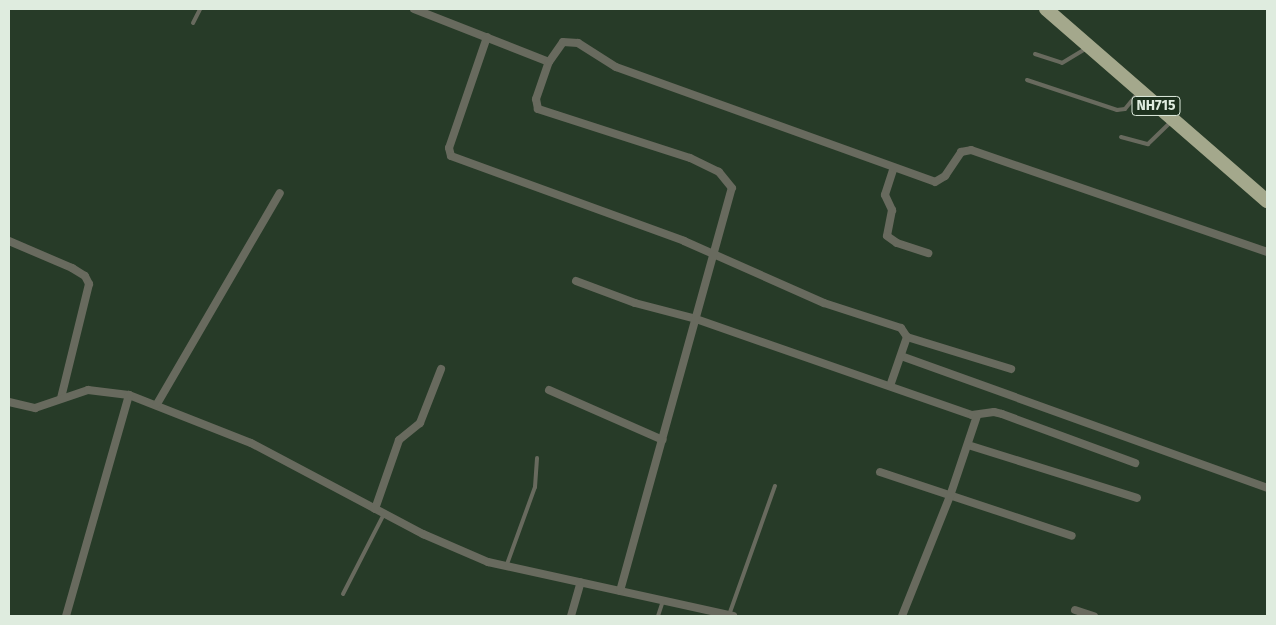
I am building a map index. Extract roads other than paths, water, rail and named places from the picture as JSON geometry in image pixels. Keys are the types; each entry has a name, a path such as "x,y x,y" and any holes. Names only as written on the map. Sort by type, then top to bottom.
{"highway":[{"name":"NH715","path":"1046,9 1139,92 1267,201"}],"street":[{"path":"414,9 548,62"},
{"path":"486,37 450,148 450,156 684,241 714,257 824,303 901,328 907,337 1011,369"},
{"path":"620,591 732,196 727,178 690,158 538,109 536,98 548,62 563,42 578,43 616,67 893,170 940,181 961,152 971,150 1267,252"},
{"path":"893,170 885,195 892,210 887,236 897,243 928,253"},
{"path":"157,404 280,193"},
{"path":"9,240 72,268 85,276 89,284 61,398"},
{"path":"576,282 635,303 696,319 977,416 994,412 1135,463"},
{"path":"890,386 907,337"},
{"path":"900,356 1267,488"},
{"path":"375,509 399,440 420,423 441,369"},
{"path":"9,402 35,408 47,407 61,398 100,390 129,395 157,404 252,444 384,514 460,551 506,567 731,616"},
{"path":"548,390 663,440"},
{"path":"66,616 129,395"},
{"path":"902,616 950,496 977,416"},
{"path":"968,445 1137,498"},
{"path":"880,472 1072,536"},
{"path":"572,616 581,582"},
{"path":"1075,610 1094,616"}],"lane":[{"path":"193,22 200,9"},
{"path":"1036,54 1062,62 1089,47"},
{"path":"1026,80 1117,110 1128,106 1139,92"},
{"path":"1121,137 1148,144 1173,120"},
{"path":"506,567 535,487 537,458"},
{"path":"731,616 775,486"},
{"path":"343,594 384,514"},
{"path":"658,616 663,601"}]}
